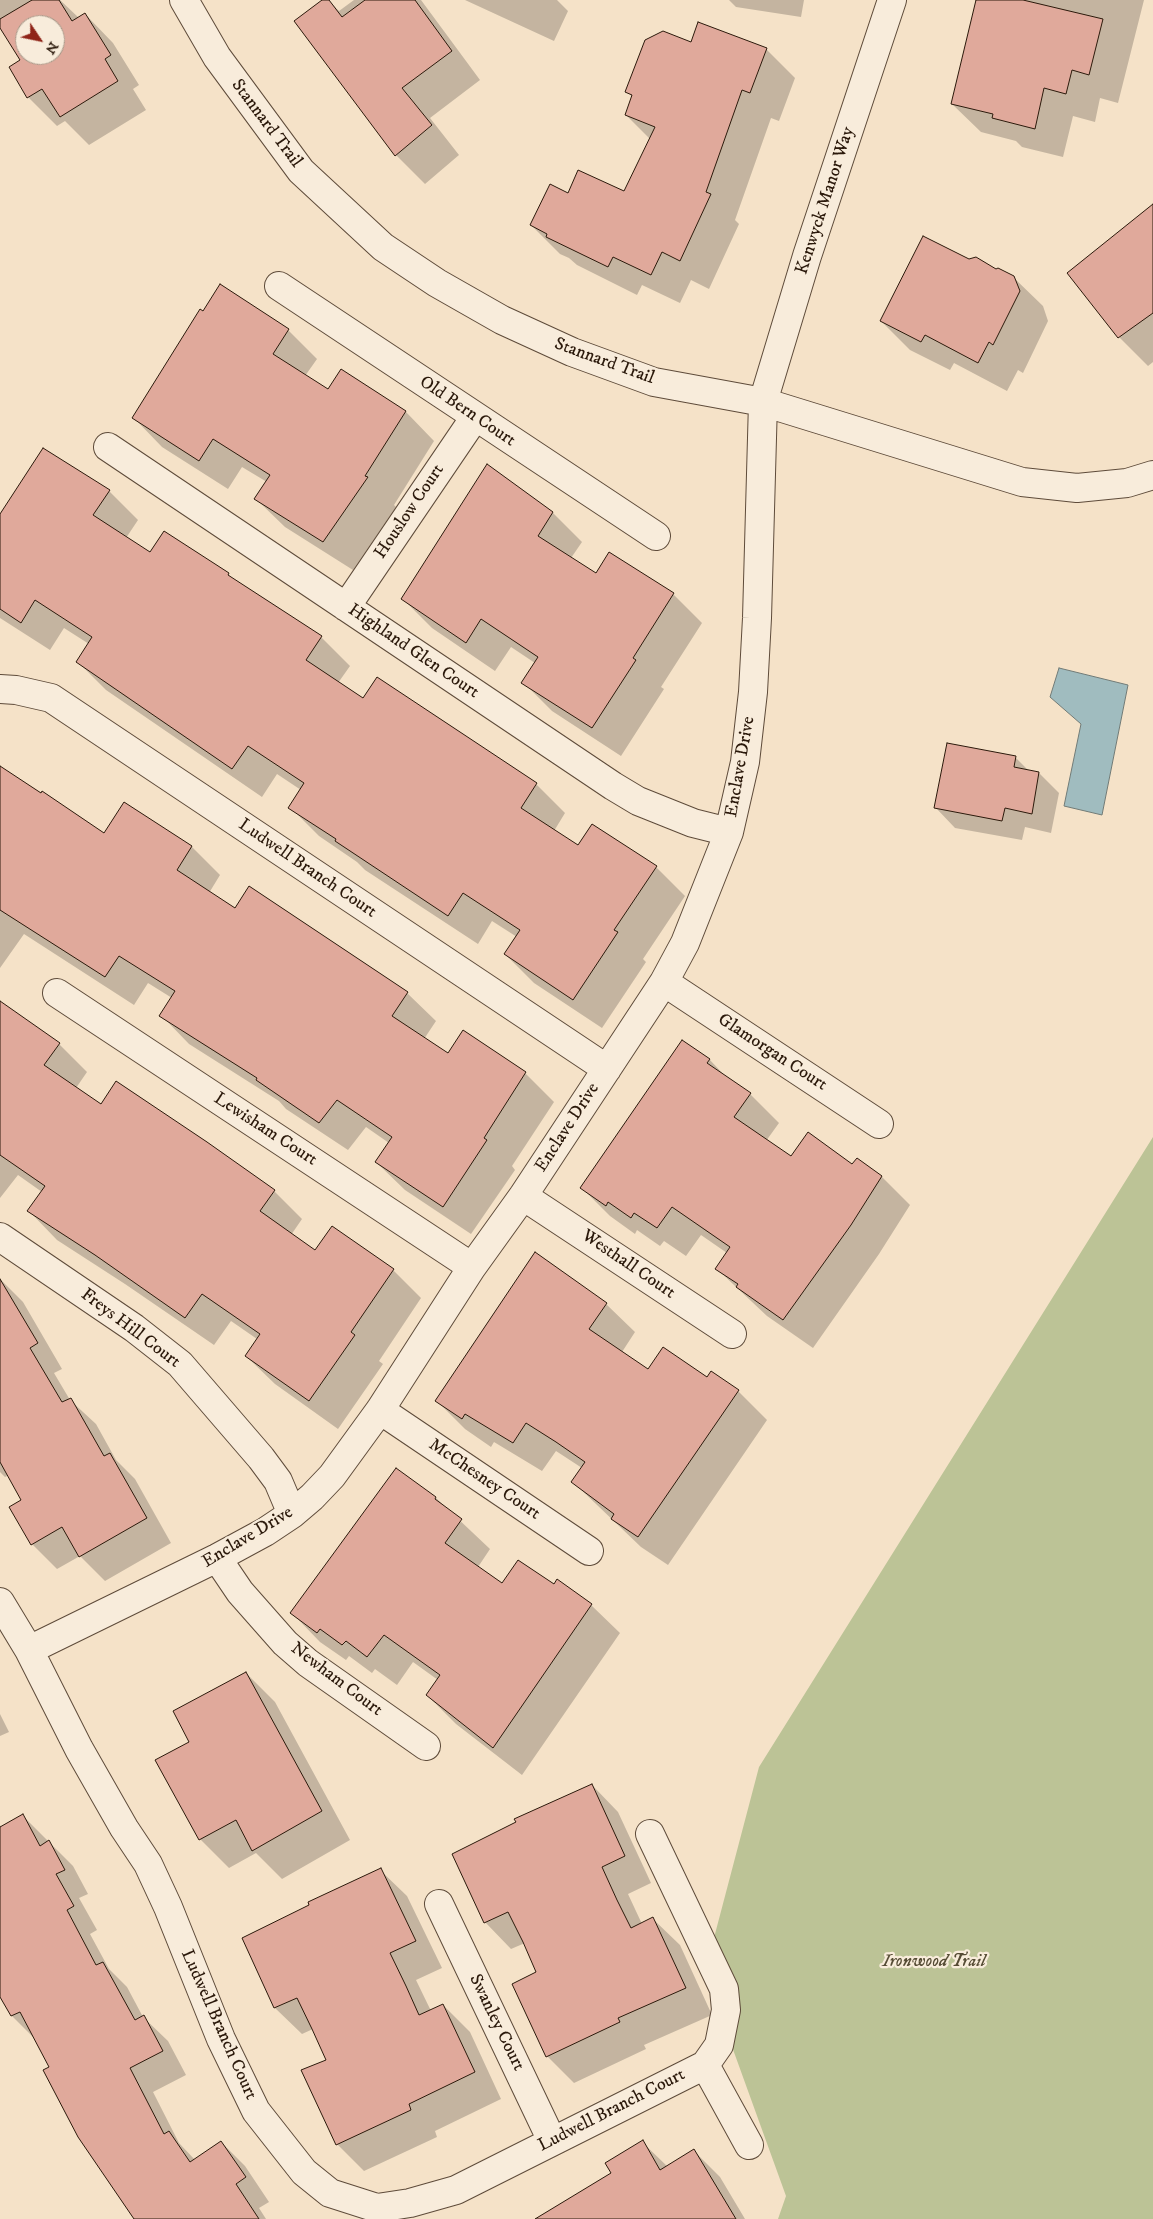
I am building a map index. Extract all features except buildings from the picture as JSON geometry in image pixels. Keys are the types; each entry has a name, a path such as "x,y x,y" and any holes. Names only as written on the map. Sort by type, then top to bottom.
{"street":[{"name":"Stannard Trail","path":"184,0 217,57 301,171 383,247 453,292 502,320 572,352 654,382 763,402 1022,482 1077,488 1127,484 1153,476"},
{"name":"Kenwyck Manor Way","path":"763,402 807,256 892,0"},
{"name":"Old Bern Court","path":"279,286 656,536"},
{"name":"Enclave Drive","path":"29,1650 217,1558 265,1532 292,1514 332,1476 380,1410 472,1267 523,1196 664,982 685,943 729,832 745,762 753,692 763,402"},
{"name":"Houslow Court","path":"346,607 474,417"},
{"name":"Highland Glen Court","path":"108,447 638,801 693,823 729,832"},
{"name":"Ludwell Branch Court","path":"0,689 16,690 51,698 607,1069"},
{"name":"Glamorgan Court","path":"664,982 879,1124"},
{"name":"Lewisham Court","path":"57,993 472,1267"},
{"name":"Westhall Court","path":"523,1196 732,1334"},
{"name":"Freys Hill Court","path":"0,1238 134,1328 180,1364 261,1458 278,1481 292,1514"},
{"name":"McChesney Court","path":"380,1410 589,1551"},
{"name":"Newham Court","path":"217,1558 240,1592 285,1643 308,1663 426,1746"},
{"name":"Ludwell Branch Court","path":"0,1602 29,1650 84,1757 124,1828 148,1864 168,1907 221,2039 256,2111 304,2172 330,2193 377,2208 410,2203 456,2190 705,2065 719,2045 726,2010 724,1989 650,1834"},
{"name":"Swanley Court","path":"439,1904 552,2141"},
{"path":"705,2065 749,2144"}],"green space":[{"name":"Ironwood Trail","path":"1153,1137 1153,2219 778,2219 786,2196 705,1972 759,1767"}],"water":[{"path":"1059,668 1128,685 1102,815 1064,806 1081,724 1050,697"}]}
